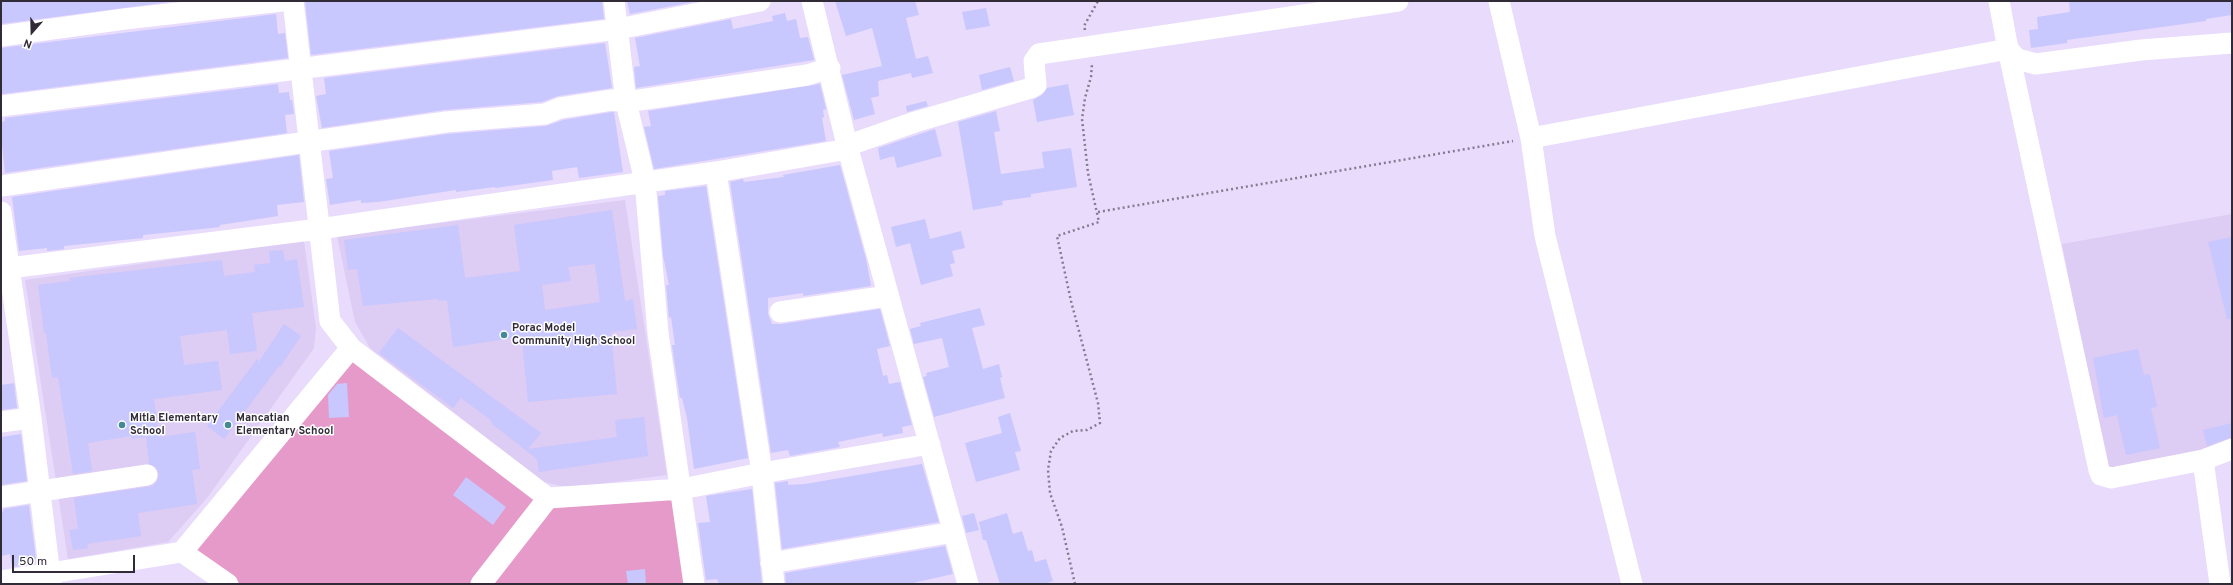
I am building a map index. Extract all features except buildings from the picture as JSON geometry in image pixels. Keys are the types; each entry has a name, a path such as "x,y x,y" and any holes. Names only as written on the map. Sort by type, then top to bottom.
{"street":[{"path":"1,36 124,10 282,1"},
{"path":"293,1 299,68 330,321 351,348 548,498 682,489 762,472 930,444"},
{"path":"614,1 626,102 645,181 658,333 682,489 694,584"},
{"path":"1,106 618,29 760,1"},
{"path":"812,1 888,296 954,532 965,584"},
{"path":"5,269 319,229 716,172 849,147 914,122 1031,88 1036,85 1034,61 1039,54 1398,1"},
{"path":"1499,1 1531,138 1545,236 1632,584"},
{"path":"1999,1 2008,49 2101,475 2111,478 2202,460 2232,449"},
{"path":"2008,49 2017,59 2036,64 2141,50 2232,43"},
{"path":"1531,138 2008,49"},
{"path":"1,186 446,122 545,114 560,108 612,100 626,102 787,78 830,68"},
{"path":"716,172 762,472 774,584"},
{"path":"1,212 5,269 31,418 50,579"},
{"path":"780,312 888,296"},
{"path":"1,581 50,579 182,552 351,348"},
{"path":"1,422 31,418"},
{"path":"2202,460 2220,584"},
{"path":"1,497 147,475"},
{"path":"481,584 548,498"},
{"path":"771,564 954,532"},
{"path":"182,552 228,584"}],"path":[{"path":"1085,34 1084,26 1098,1"},
{"path":"1075,584 1062,527 1050,493 1048,470 1051,451 1060,438 1073,431 1087,430 1100,423 1098,403 1071,300 1057,236 1078,231 1099,222 1098,212 1088,173 1082,119 1085,98 1091,77 1092,63"},
{"path":"1098,212 1531,138"}],"shaded area":[{"name":"Porac Model Community High School","path":"625,200 667,475 569,488 544,482 370,348 355,322 337,236"},
{"path":"2232,214 2232,444 2107,473 2062,244"},
{"name":"Mitla Elementary School","path":"304,241 316,328 314,348 207,498 168,542 68,559 25,280"},
{"path":"351,348 548,498 682,489 694,584 228,584 182,552"}],"place":[{"name":"Porac Model Community High School","path":"504,335"},
{"name":"Mitla Elementary School","path":"122,425"},
{"name":"Mancatian Elementary School","path":"228,425"}]}
